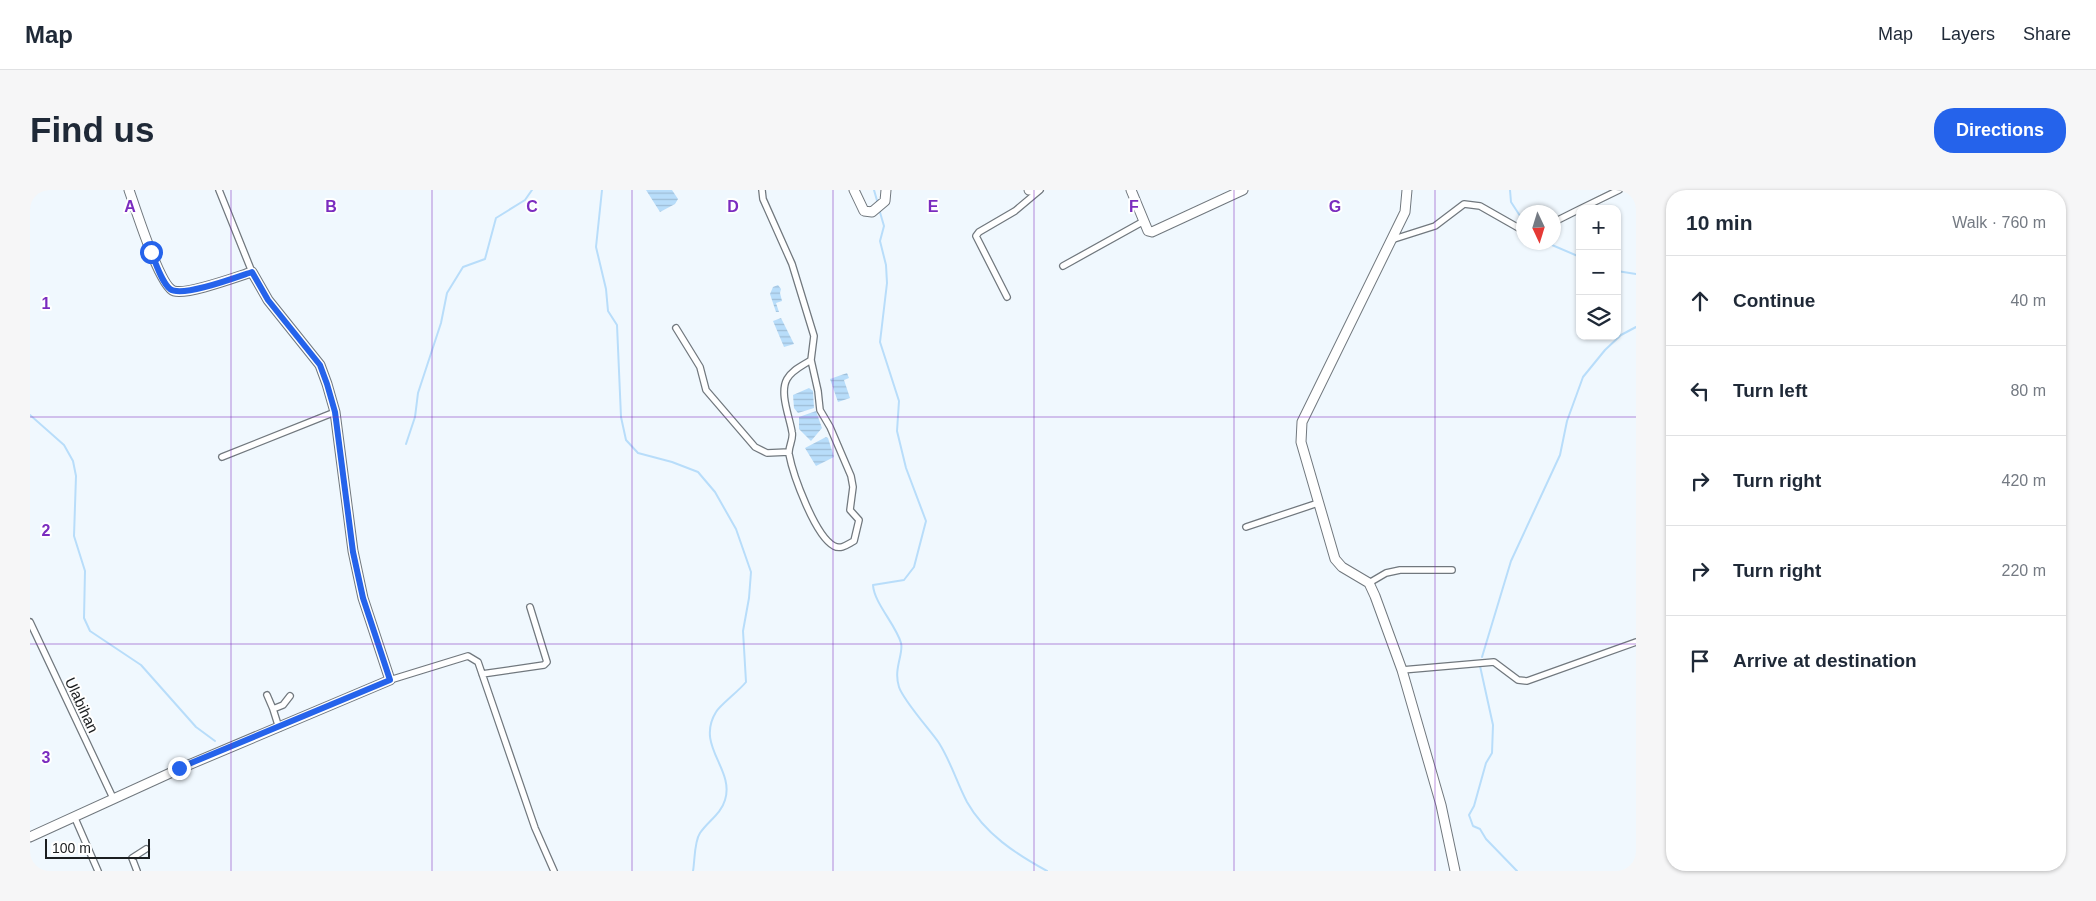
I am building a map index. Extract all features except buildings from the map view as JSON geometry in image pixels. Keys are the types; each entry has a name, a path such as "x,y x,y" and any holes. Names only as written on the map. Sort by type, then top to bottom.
{"street":[{"path":"129,190 151,252 166,285 172,291 185,292 252,272"},
{"path":"219,190 252,272 268,300 320,365 335,412 353,552 363,598 390,680"},
{"path":"762,190 763,200 792,264 814,336 811,360 820,410 830,427 851,476 853,487 850,510 859,520 854,541 842,548 834,547 826,539 807,510 788,452 793,434 786,409 786,381 793,371 811,360"},
{"path":"854,190 864,211 872,212 886,201 886,190"},
{"path":"1029,190 1036,190"},
{"path":"1007,297 976,236 979,232 1015,211 1040,190"},
{"path":"1131,190 1148,232 1152,232 1243,190"},
{"path":"1407,190 1405,212 1302,422 1301,442 1335,559 1342,567 1369,583 1402,670 1441,805 1455,871"},
{"path":"1588,205 1619,190"},
{"path":"1391,240 1435,226 1464,204 1480,206 1516,227"},
{"path":"1561,218 1576,211"},
{"path":"1063,266 1144,221"},
{"path":"676,328 700,368 706,390 755,447 767,453 788,452"},
{"path":"222,456 335,412"},
{"path":"1246,527 1318,503"},
{"path":"1369,583 1386,572 1400,570 1452,570"},
{"path":"482,674 544,665 547,662 530,607"},
{"name":"Ulabihan","path":"30,622 113,798"},
{"path":"1402,670 1494,662 1518,680 1527,681 1636,642"},
{"path":"30,837 113,798 390,680 468,656 478,662 535,828 554,871"},
{"path":"267,695 279,728"},
{"path":"272,709 283,704 290,696"},
{"path":"74,816 98,871"},
{"path":"137,871 132,858 146,849"}],"water":[{"path":"646,190 672,190 678,199 675,204 660,212"},
{"path":"778,285 781,289 782,301 776,303 779,312 776,312 770,294 773,287"},
{"path":"781,318 794,344 784,347 773,321"},
{"path":"847,373 849,378 844,380 850,398 838,402 830,379"},
{"path":"809,388 813,391 814,408 798,413 794,408 793,395"},
{"path":"816,411 822,428 811,441 799,429 799,417"},
{"path":"826,437 834,457 816,466 805,448"}],"waterway":[{"path":"406,444 415,417 418,393 441,323 447,293 463,267 485,259 496,218 525,200 532,190"},
{"path":"602,190 596,247 606,289 608,311 617,325 621,417 626,440 638,453 672,462 698,472 715,492 736,529 751,572 749,598 743,631 746,682 718,709 711,724 710,736 712,747 725,778 727,789 725,800 721,809 698,837 693,871"},
{"path":"874,190 878,204"},
{"path":"1510,190 1511,202 1516,210"},
{"path":"879,209 884,226 880,241 886,265 887,283 880,342 899,401 897,431 906,468 926,521 914,567 904,580 873,585 874,592 901,643 902,647 897,674 901,693 939,743 967,802 983,824 1002,842 1024,858 1047,871"},
{"path":"1561,249 1576,255"},
{"path":"1621,272 1636,274"},
{"path":"1482,657 1511,561 1560,455 1567,421 1583,377 1605,350 1621,335 1636,327"},
{"path":"30,415 64,445 73,461 76,476 74,536 85,571 84,618 90,631 141,665 196,727 215,741"},
{"path":"1480,666 1493,725 1492,753 1486,763 1474,806 1469,815 1473,826 1480,829 1486,839 1517,871"}],"route":[{"path":"151,252 166,285 172,291 185,292 252,272 268,300 320,365 335,412 343,466 348,521 363,598 390,680 279,728 179,768"}]}
